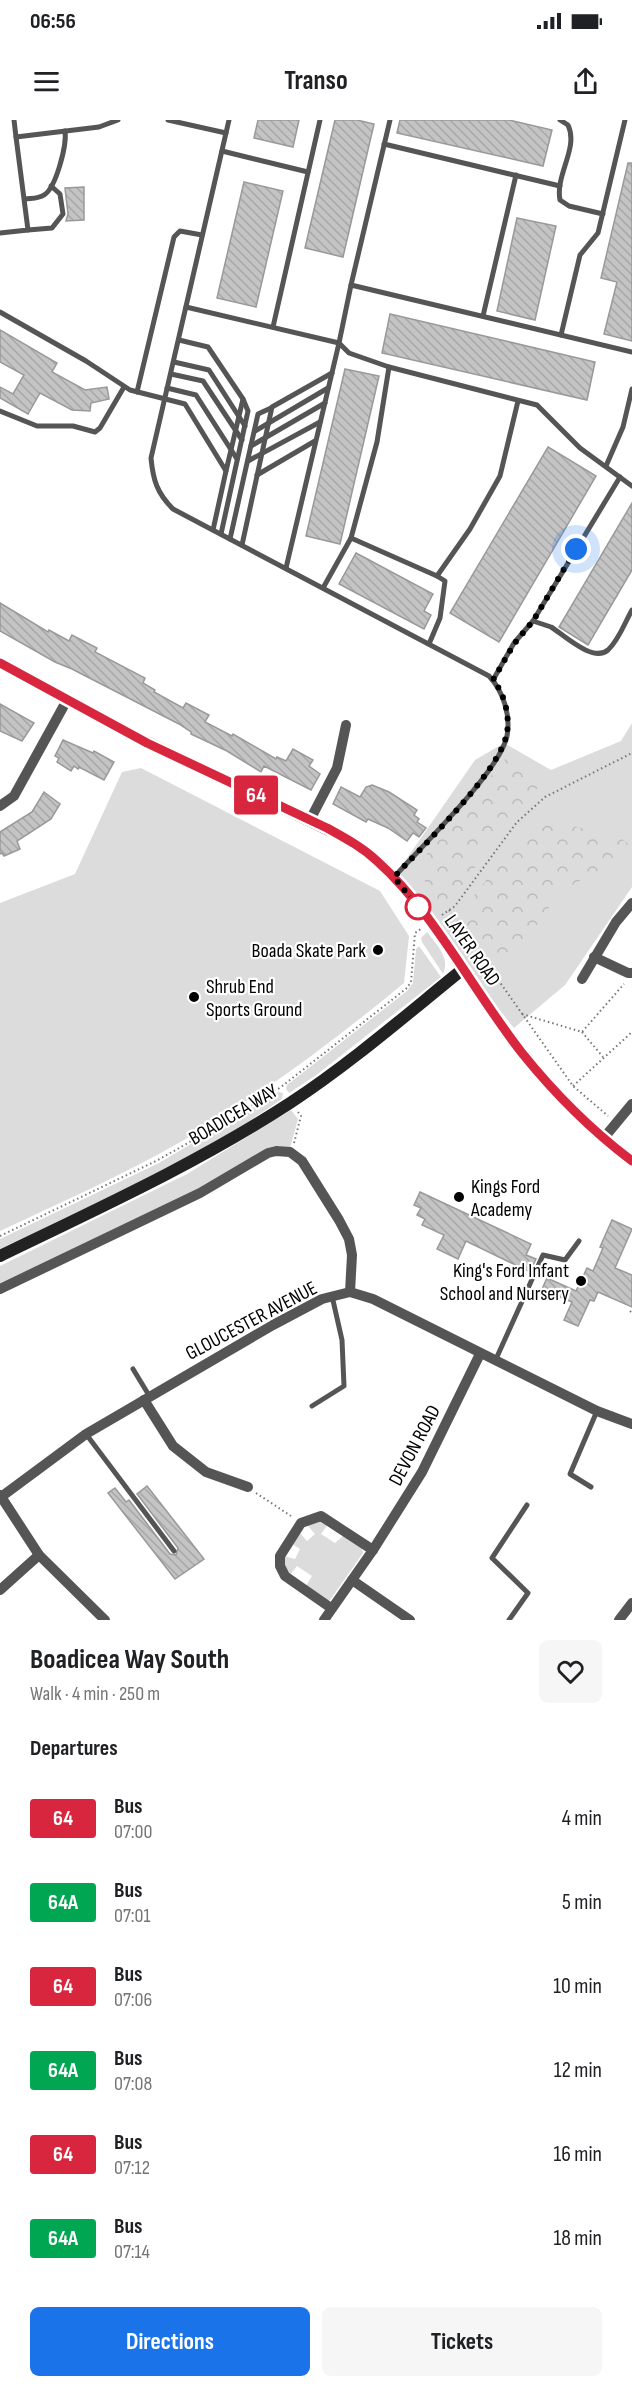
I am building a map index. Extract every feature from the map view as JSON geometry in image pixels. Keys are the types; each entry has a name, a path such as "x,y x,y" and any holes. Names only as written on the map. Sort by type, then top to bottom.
{"main road":[{"name":"LAYER ROAD","path":"0,663 170,754 354,843 394,877 430,923 522,1052 557,1094 603,1139 632,1161"},
{"name":"BOADICEA WAY","path":"0,1256 171,1173 292,1102 371,1043 463,969"}],"street":[{"path":"0,806 14,796 67,700"},
{"path":"310,820 337,768 346,725"},
{"path":"582,979 594,957 632,903"},
{"path":"594,957 632,973"},
{"path":"603,1139 632,1104"},
{"path":"0,1289 200,1193 268,1153 276,1150 290,1152 302,1161 349,1239 352,1256 350,1292 373,1299 597,1411 632,1424"},
{"name":"GLOUCESTER AVENUE","path":"1,1496 86,1434 273,1325 322,1299 350,1292"},
{"name":"DEVON ROAD","path":"324,1620 373,1550 422,1472 480,1354"},
{"path":"147,1399 173,1446 206,1472 248,1487"},
{"path":"1,1496 39,1555 105,1620"},
{"path":"331,1608 285,1576 280,1566 280,1556 301,1523 321,1516 373,1550"},
{"path":"0,1590 39,1555"},
{"path":"352,1580 410,1620"},
{"path":"619,1620 632,1603"}],"lane":[{"path":"14,120 28,230"},
{"path":"16,137 65,131 118,120"},
{"path":"168,120 226,133"},
{"path":"229,120 151,458 156,488 173,509 489,676 498,685 506,708 507,736 494,763 394,877"},
{"path":"273,327 320,120"},
{"path":"286,568 390,120"},
{"path":"560,120 568,125 571,134 559,195 564,204 603,214"},
{"path":"561,335 580,255 598,233 625,120"},
{"path":"25,199 46,194 51,186 65,148 65,131"},
{"path":"384,144 560,186"},
{"path":"222,151 308,172"},
{"path":"483,316 516,175"},
{"path":"0,233 52,228 63,214 60,194 51,186"},
{"path":"137,392 174,237 180,231 202,235"},
{"path":"351,285 632,352"},
{"path":"186,307 339,343 349,353 389,367 537,405 580,448 632,486"},
{"path":"0,312 86,361 124,387 185,404 226,471"},
{"path":"178,340 208,347 243,399 248,411 221,534"},
{"path":"174,362 209,370 245,426"},
{"path":"323,588 351,538 377,442 389,367"},
{"path":"230,539 258,414 332,373"},
{"path":"171,374 202,381 242,440"},
{"path":"0,411 37,426 73,426 95,432 100,428 124,387"},
{"path":"167,388 196,395 237,459"},
{"path":"255,430 328,388"},
{"path":"606,466 623,427 632,388"},
{"path":"213,530 243,399"},
{"path":"437,576 470,529 500,476 518,401"},
{"path":"251,446 325,403"},
{"path":"242,545 272,408"},
{"path":"248,461 320,422"},
{"path":"257,475 316,441"},
{"path":"493,680 514,644 533,621 620,477"},
{"path":"351,538 437,576 445,582 440,618 429,644"},
{"path":"533,621 550,627 591,652 600,654 613,644 632,610"},
{"path":"495,1361 543,1255 565,1260 579,1241"},
{"path":"312,1406 344,1386 342,1340 332,1296"},
{"path":"133,1369 147,1399"},
{"path":"591,1487 570,1474 597,1411"},
{"path":"86,1434 174,1551"},
{"path":"509,1620 528,1593 492,1558 527,1505"}],"path":[{"path":"0,1236 158,1160 281,1087 407,988 411,982 415,933 449,910 462,897 517,822 545,797 632,753"},
{"path":"449,910 573,1086 617,1124"},
{"path":"582,1032 625,984"},
{"path":"522,1014 582,1032 604,1058"},
{"path":"573,1086 632,1032"},
{"path":"281,1087 301,1116 290,1152"},
{"path":"248,1487 301,1523"}],"green space":[{"path":"632,723 632,887 565,985 514,1028 394,877 475,760 504,743 551,770 621,741"},
{"path":"510,753 544,781 496,833 464,885 440,906 416,867"},
{"name":"Shrub End Sports Ground","path":"141,768 380,891 409,936 404,983 297,1066 184,1140 0,1231 0,903 75,874 122,772"},
{"path":"536,818 617,836 632,846 630,857 601,869 560,892 521,947 490,958 462,921 471,899"},
{"path":"427,932 444,957 443,974 422,942 421,938"},
{"path":"419,946 441,977 315,1076 289,1093 286,1089 287,1085 407,991 413,983 416,949"},
{"path":"278,1092 283,1093 282,1099 215,1142 144,1180 0,1249 0,1239 159,1163"},
{"path":"291,1110 298,1119 290,1148 274,1146 265,1149 189,1194 0,1285 0,1266 187,1174"},
{"path":"314,1520 328,1524 321,1534 335,1543 344,1535 362,1548 363,1553 330,1600 326,1601 306,1586 312,1576 297,1566 290,1575 284,1568 284,1556 295,1559 300,1549 292,1544 300,1533 307,1541 315,1534 308,1526"}],"building":[{"path":"258,120 299,120 293,147 254,138"},
{"path":"335,120 357,120 374,124 343,257 305,248"},
{"path":"400,120 509,120 552,130 543,166 397,133"},
{"path":"628,163 632,163 632,341 604,334 617,282 601,278"},
{"path":"244,182 283,191 256,307 217,298"},
{"path":"84,187 84,220 66,221 68,214 65,188"},
{"path":"517,218 556,226 535,320 497,311"},
{"path":"390,314 595,362 587,400 382,353"},
{"path":"0,330 57,363 52,372 85,390 107,387 109,399 91,403 90,411 72,410 40,393 28,414 0,398 0,387 13,394 24,375 0,362"},
{"path":"345,369 379,376 340,544 306,536"},
{"path":"548,447 596,476 499,642 450,613"},
{"path":"632,503 632,570 588,645 559,627"},
{"path":"356,553 433,594 424,611 431,615 424,629 339,584"},
{"path":"0,603 48,632 49,630 69,641 72,635 97,648 95,652 145,678 143,683 155,690 154,692 183,708 186,703 209,715 205,722 232,736 233,734 276,759 277,757 286,761 293,749 313,760 309,766 320,774 311,790 264,766 261,772 227,751 191,734 179,724 55,662 0,631"},
{"path":"0,704 34,723 22,741 0,731"},
{"path":"63,740 93,753 94,751 114,762 104,780 79,767 78,769 74,766 71,771 57,762 59,758 55,756"},
{"path":"372,785 389,792 417,810 414,815 419,819 417,822 426,828 419,837 413,833 407,841 388,828 368,819 366,822 333,804 341,787 360,797 366,787"},
{"path":"44,792 60,804 51,819 17,841 20,849 4,856 0,854 0,832 32,812"},
{"path":"420,1192 531,1244 526,1255 536,1259 530,1272 466,1241 458,1259 437,1249 444,1235 422,1225 425,1219 417,1215 421,1208 414,1205"},
{"path":"612,1220 632,1229 615,1268 632,1275 632,1307 598,1292 594,1301 590,1300 578,1326 564,1320 572,1302 542,1289 547,1278 576,1291 587,1268 593,1271 603,1248 600,1247"},
{"path":"147,1486 204,1559 175,1579 108,1493 115,1488 126,1502 129,1500 170,1554 176,1555 178,1548 137,1494"}],"bus line":[{"name":"64","path":"0,663 147,743 327,828 354,843 376,860 394,877 430,923 522,1052 557,1094 603,1139 632,1161"}],"place":[{"name":"Boada Skate Park","path":"378,950"},
{"name":"Shrub End Sports Ground","path":"194,997"},
{"name":"Kings Ford Academy","path":"459,1197"},
{"name":"King's Ford Infant School and Nursery","path":"581,1281"}],"route":[{"path":"418,907 394,877 494,763 507,736 507,722 506,708 498,685 493,680 514,644 533,621 576,549"}]}
